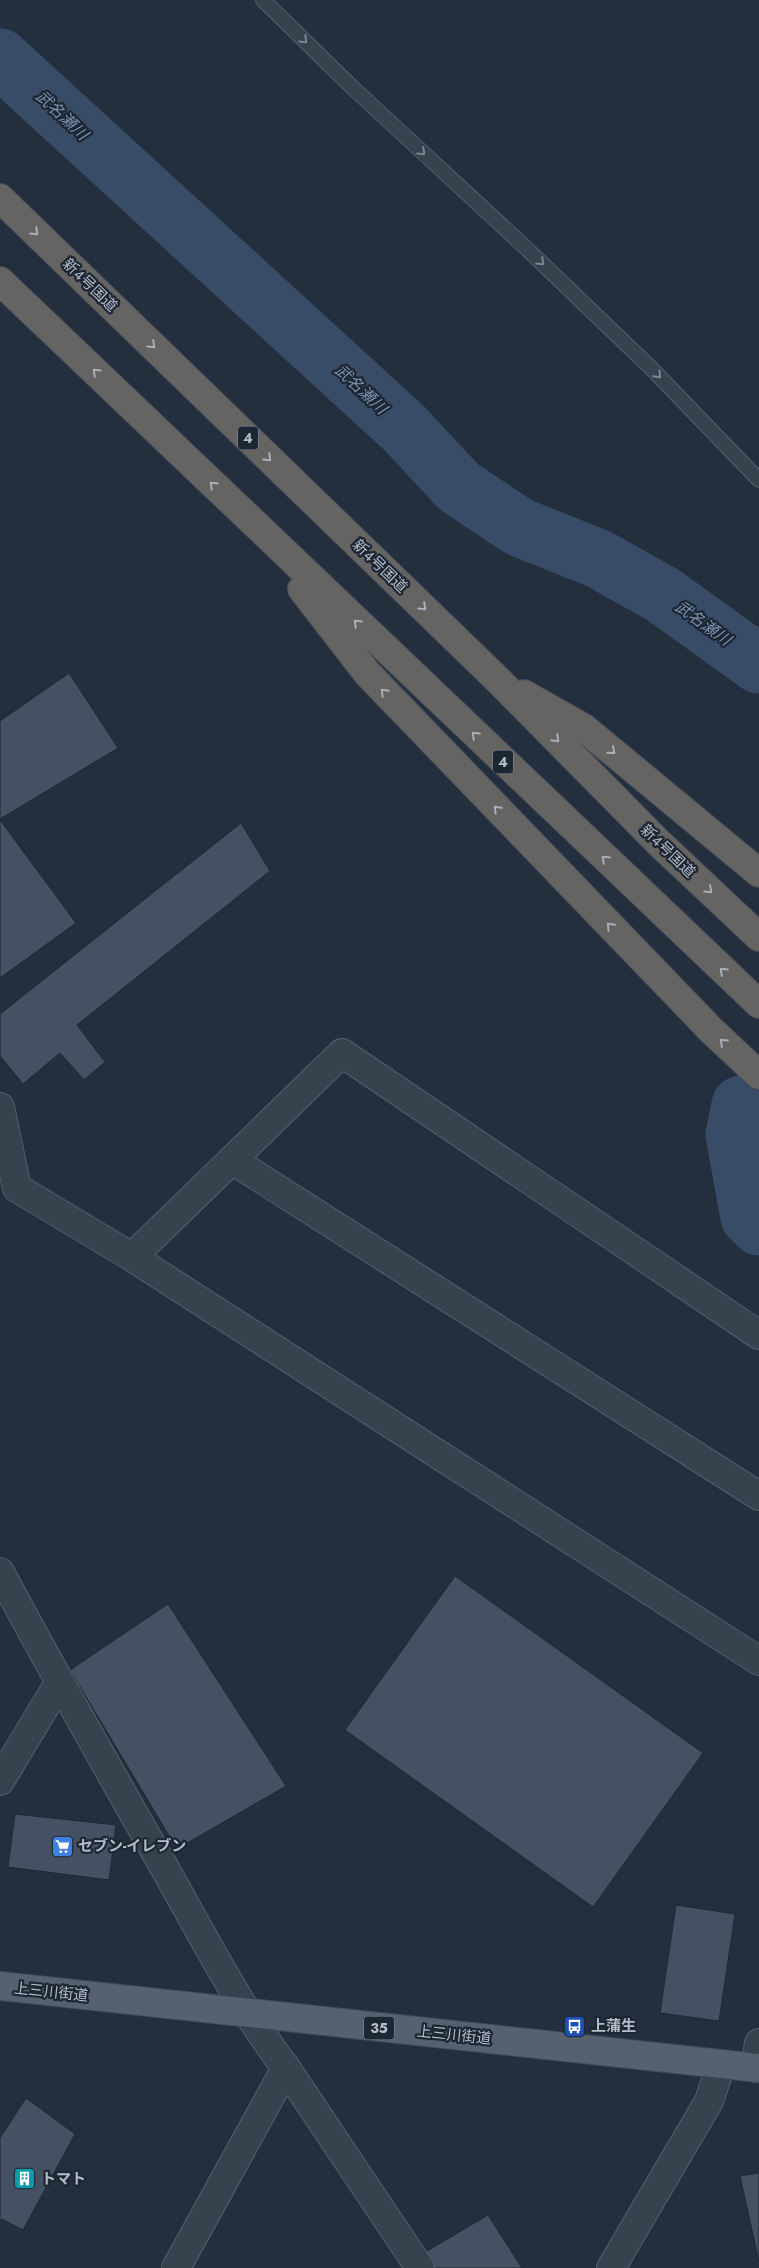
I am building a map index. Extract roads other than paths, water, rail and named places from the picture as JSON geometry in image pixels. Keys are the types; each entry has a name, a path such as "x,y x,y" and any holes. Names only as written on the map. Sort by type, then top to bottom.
{"highway":[{"name":"新4号国道","path":"0,198 497,679 659,843 759,937"},
{"name":"4","path":"0,281 759,1004"},
{"path":"248,518 367,673 712,1031 759,1075"},
{"path":"497,679 584,728 759,873"}],"main road":[{"name":"上三川街道","path":"0,1986 722,2065 758,2059"}],"street":[{"path":"132,1257 342,1053 759,1335"},
{"path":"0,1107 17,1188 132,1257 757,1656"},
{"path":"232,1160 759,1496"},
{"path":"0,1572 59,1683 249,2014 420,2268"},
{"path":"0,1781 59,1683"},
{"path":"612,2268 709,2101 722,2065"},
{"path":"180,2266 286,2068"}],"lane":[{"path":"263,0 353,88 526,248 610,329 759,480"}],"waterway":[{"name":"武名瀬川","path":"0,58 404,428 459,487 519,527 599,559 663,595 759,664"},
{"name":"武名瀬川","path":"741,1105 735,1135 750,1217 759,1226"}],"place":[{"name":"セブン-イレブン","path":"62,1846"},
{"name":"上蒲生","path":"575,2026"},
{"name":"トマト","path":"25,2179"}]}
